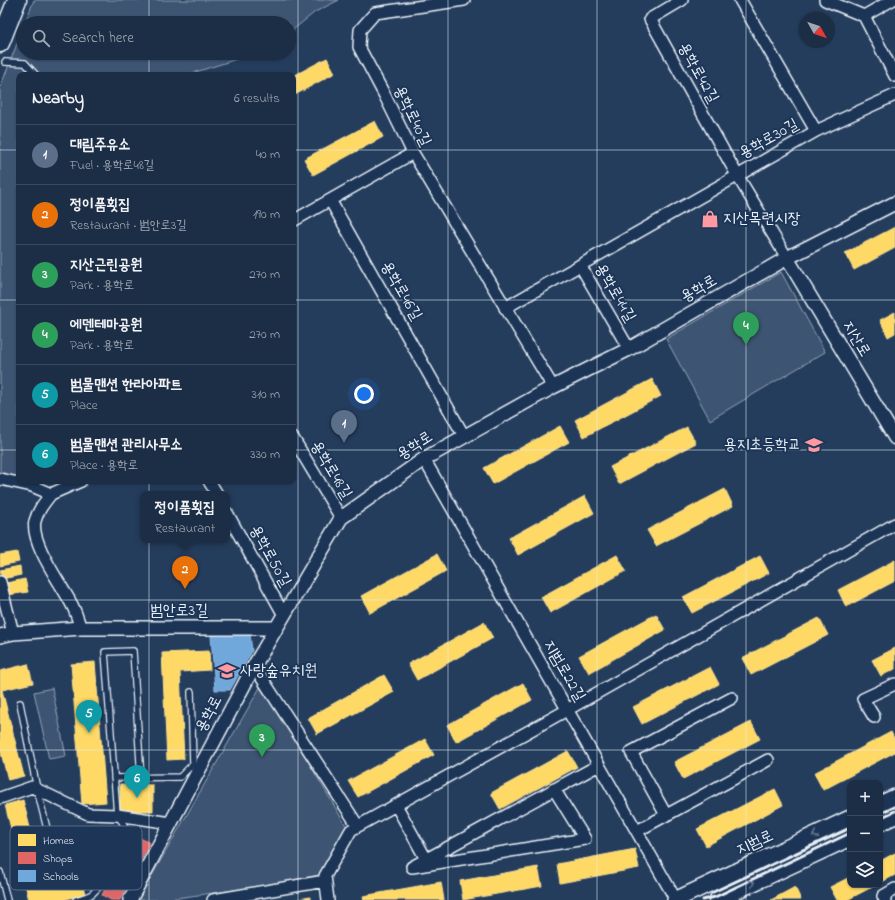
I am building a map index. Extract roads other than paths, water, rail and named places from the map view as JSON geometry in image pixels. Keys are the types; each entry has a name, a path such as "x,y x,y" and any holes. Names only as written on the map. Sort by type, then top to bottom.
{"highway":[{"path":"0,43 17,0"}],"main road":[{"path":"883,803 895,797"},
{"path":"883,822 895,816"},
{"name":"지범로","path":"676,900 847,819"},
{"path":"717,900 847,839"}],"street":[{"name":"용학로40길","path":"464,0 375,13 360,30 359,47 384,94 412,153 553,387"},
{"name":"용학로42길","path":"682,0 650,19 737,174 787,258"},
{"name":"용학로30길","path":"740,0 816,131"},
{"path":"825,0 864,16 895,76"},
{"path":"864,16 892,0"},
{"name":"용학로30길","path":"737,174 816,131 895,95"},
{"path":"296,219 412,153"},
{"path":"580,265 737,174"},
{"name":"용학로46길","path":"330,200 464,436"},
{"name":"용학로","path":"142,877 254,666 341,518 424,459 464,436 553,387 629,349 787,258 895,203"},
{"name":"지산로","path":"787,258 895,438"},
{"name":"용학로44길","path":"505,308 580,265 629,349"},
{"name":"용학로48길","path":"296,443 341,518"},
{"name":"지범로22길","path":"424,459 676,900"},
{"path":"0,479 16,482"},
{"path":"23,484 51,494"},
{"path":"74,484 51,494 40,507 35,522 36,540 72,606 81,628"},
{"name":"용학로50길","path":"230,517 284,615"},
{"path":"328,900 325,876 351,830 567,710 895,524"},
{"name":"범안로3길","path":"0,582 6,635 81,628 276,628"},
{"path":"254,666 358,826"},
{"path":"874,717 863,699 895,684"},
{"path":"666,815 631,752 732,698"},
{"path":"637,831 768,760"},
{"path":"554,789 585,839 412,867 554,789 599,765"},
{"path":"0,798 32,787 88,814 117,815 171,822"},
{"path":"396,805 426,859"},
{"path":"213,900 325,881"},
{"path":"885,900 883,896 895,889"},
{"name":"용학로","path":"130,900 135,890"}],"lane":[{"path":"5,62 25,63 33,72"},
{"path":"125,826 117,815 105,652 133,651 141,778"},
{"path":"114,778 180,777 193,764 190,692"},
{"path":"20,703 37,789 46,826"},
{"path":"0,872 7,900"},
{"path":"76,900 93,894 96,890"}],"railway":[{"path":"883,817 895,811"},
{"path":"703,900 715,897 847,834"}],"place":[{"name":"지산목련시장","path":"710,219"},
{"name":"에덴테마공원","path":"746,345"},
{"name":"대림주유소","path":"344,443"},
{"name":"용지초등학교","path":"814,445"},
{"name":"정이품횟집","path":"185,589"},
{"name":"사랑숲유치원","path":"227,671"},
{"name":"범물맨션 한라아파트","path":"89,733"},
{"name":"지산근린공원","path":"262,757"},
{"name":"범물맨션 관리사무소","path":"137,798"}]}
